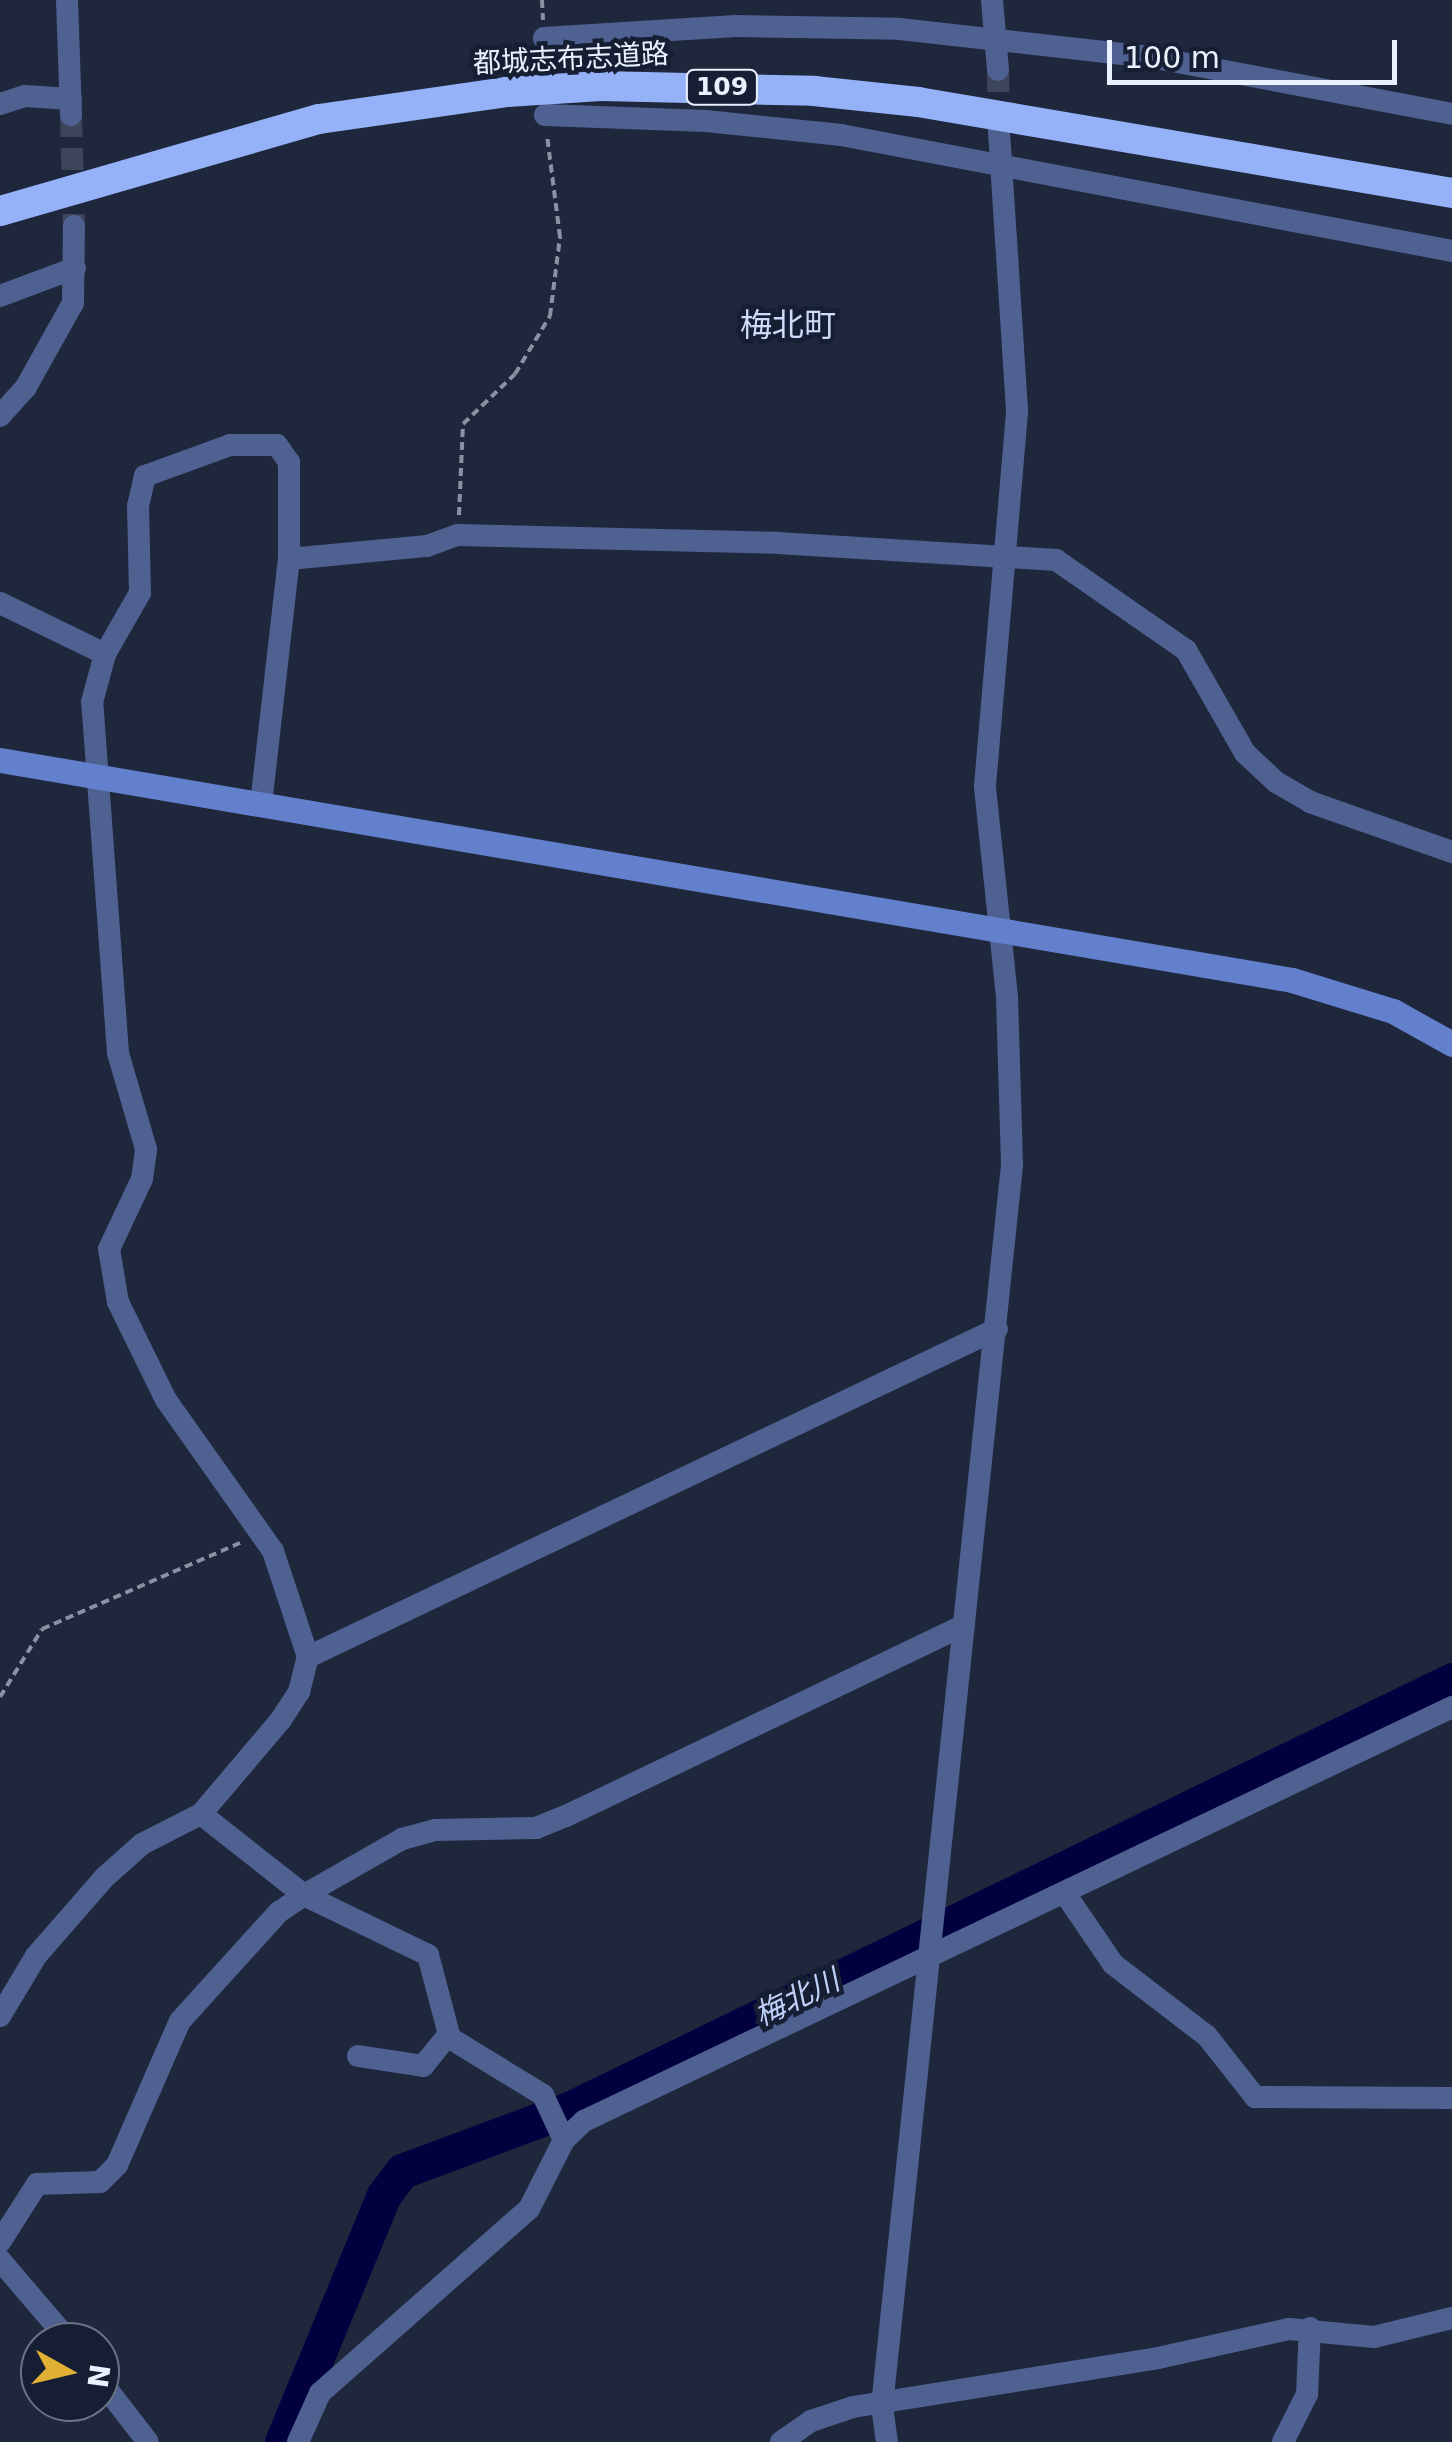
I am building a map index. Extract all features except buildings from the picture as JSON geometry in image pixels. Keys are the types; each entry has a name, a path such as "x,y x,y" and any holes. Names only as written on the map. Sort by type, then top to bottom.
{"highway":[{"name":"都城志布志道路","path":"0,190 292,108 506,73 600,66 734,68 920,84 1452,175"},
{"name":"都城志布志道路","path":"0,211 118,172 319,120 601,86 814,91 918,102 1452,192"}],"street":[{"path":"0,104 25,96 71,107 67,0"},
{"path":"992,0 998,70"},
{"path":"544,38 736,26 900,28 1151,57 1452,114"},
{"path":"545,116 706,121 842,136 1452,251"},
{"path":"887,2442 882,2406 997,1330 1014,1105 986,729 1017,410 999,130"},
{"path":"0,416 60,333 72,303 74,226"},
{"path":"0,296 75,268"},
{"path":"0,2016 36,1956 105,1877 142,1844 201,1814 280,1721 299,1692 308,1657 289,1592 262,1533 166,1400 118,1302 109,1250 142,1179 146,1149 118,1053 94,776 92,702 105,654 140,593 138,506 144,476 230,445 277,444 289,462 289,559 262,804"},
{"path":"289,559 427,546 458,536 1056,560 1186,650 1246,753 1288,791 1452,852"},
{"path":"0,604 105,654"},
{"path":"0,760 1292,980 1392,1011 1452,1044"},
{"path":"308,1657 997,1330"},
{"path":"0,2242 37,2184 100,2182 117,2165 180,2020 278,1912 304,1895 402,1838 435,1830 536,1828 566,1816 964,1625"},
{"path":"298,2442 320,2393 528,2209 563,2134 584,2120 930,1954 1066,1895 1452,1707"},
{"path":"201,1814 304,1895 428,1954 449,2034 553,2104 563,2134"},
{"path":"1066,1895 1113,1964 1207,2036 1255,2097 1452,2098"},
{"path":"358,2056 423,2066 449,2034"},
{"path":"0,2260 53,2322"},
{"path":"781,2442 811,2421 853,2407 882,2406 1310,2328 1374,2337 1452,2318"},
{"path":"1283,2442 1307,2394 1310,2328"},
{"path":"120,2406 148,2442"}],"path":[{"path":"458,536 462,424 536,349 558,279 560,237 545,116"},
{"path":"0,1697 42,1630 262,1533"}],"waterway":[{"name":"梅北川","path":"282,2442 384,2195 402,2171 569,2109 1452,1680"}],"tunnel":[{"path":"998,70 999,130"},
{"path":"71,115 74,226"}],"district":[{"name":"梅北町","path":"788,325"}]}
